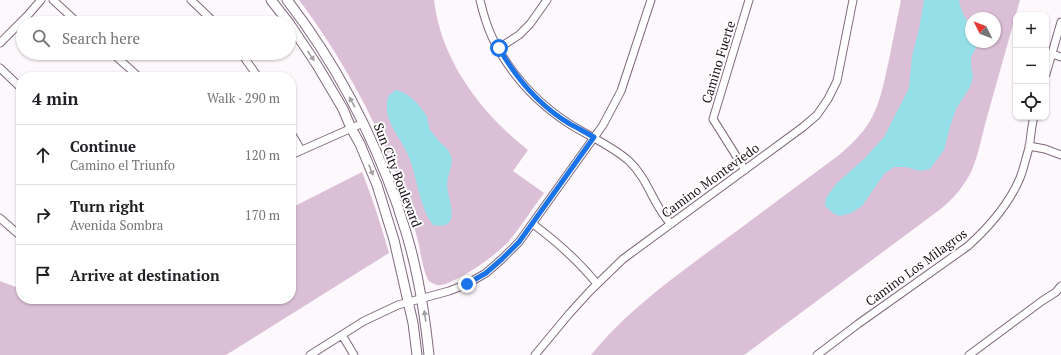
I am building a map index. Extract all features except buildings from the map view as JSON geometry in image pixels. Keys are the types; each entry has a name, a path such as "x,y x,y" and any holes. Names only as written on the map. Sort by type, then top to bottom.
{"street":[{"path":"27,16 41,0"},
{"path":"53,0 70,16"},
{"name":"Sun City Boulevard","path":"271,0 284,16"},
{"name":"Sun City Boulevard","path":"287,0 304,22 336,73 363,123 388,179 406,231 422,298 429,355"},
{"path":"480,0 492,37 506,62 520,80 553,112 618,152 637,168 650,189 664,217 671,224"},
{"path":"499,48 519,35 530,24 547,0"},
{"path":"310,355 369,318 398,305 449,291 467,284 486,273 519,242 603,124 621,91 651,0"},
{"name":"Camino Fuerte","path":"745,170 713,119 749,0"},
{"name":"Camino Monteviedo","path":"535,355 569,314 623,259 804,127 817,115 828,99 837,81 853,0"},
{"path":"195,1 209,16"},
{"path":"1049,64 1061,22"},
{"path":"0,44 16,27"},
{"name":"Sun City Boulevard","path":"296,34 343,109 360,144 376,185 394,240 413,323 417,355"},
{"path":"1052,54 1061,57"},
{"path":"120,60 133,72"},
{"path":"246,60 254,72"},
{"path":"0,68 16,83"},
{"name":"Camino Los Milagros","path":"816,355 968,246 982,234 1014,192 1021,177 1033,120"},
{"path":"296,152 363,123"},
{"path":"296,142 301,150"},
{"path":"1029,146 1045,149 1061,155"},
{"path":"0,218 16,232"},
{"path":"533,224 561,246 585,269 597,284"},
{"path":"969,355 1056,292 1061,286"},
{"path":"342,335 354,355"}],"shaded area":[{"path":"299,0 434,0 438,22 454,65 479,102 494,120 528,150 513,171 544,193 508,242 478,267 445,284 438,285 428,280 423,267 407,204 384,146 360,95 346,70"},
{"path":"901,0 1020,0 1017,12 1013,12 1013,25 979,151 972,170 963,186 942,208 744,355 591,355 618,325 648,298 839,155 852,143 867,126 874,114 880,99"},
{"path":"362,172 389,253 226,355 0,355 0,281 16,287 16,304 296,304 296,205"}],"water":[{"path":"924,0 959,0 960,7 965,17 965,48 976,48 971,57 973,77 970,87 956,109 944,150 930,169 920,171 906,167 894,167 884,174 862,206 851,213 840,216 833,213 825,206 826,198 836,184 865,158 884,137 909,88 912,56"},
{"path":"396,90 409,96 420,107 426,115 430,130 451,156 452,162 447,185 452,213 451,219 448,223 442,226 433,225 428,217 421,200 408,155 389,119 387,101 389,95"}],"route":[{"path":"467,284 486,273 519,242 594,137 569,123 539,100 520,80 506,62 499,48"}]}
